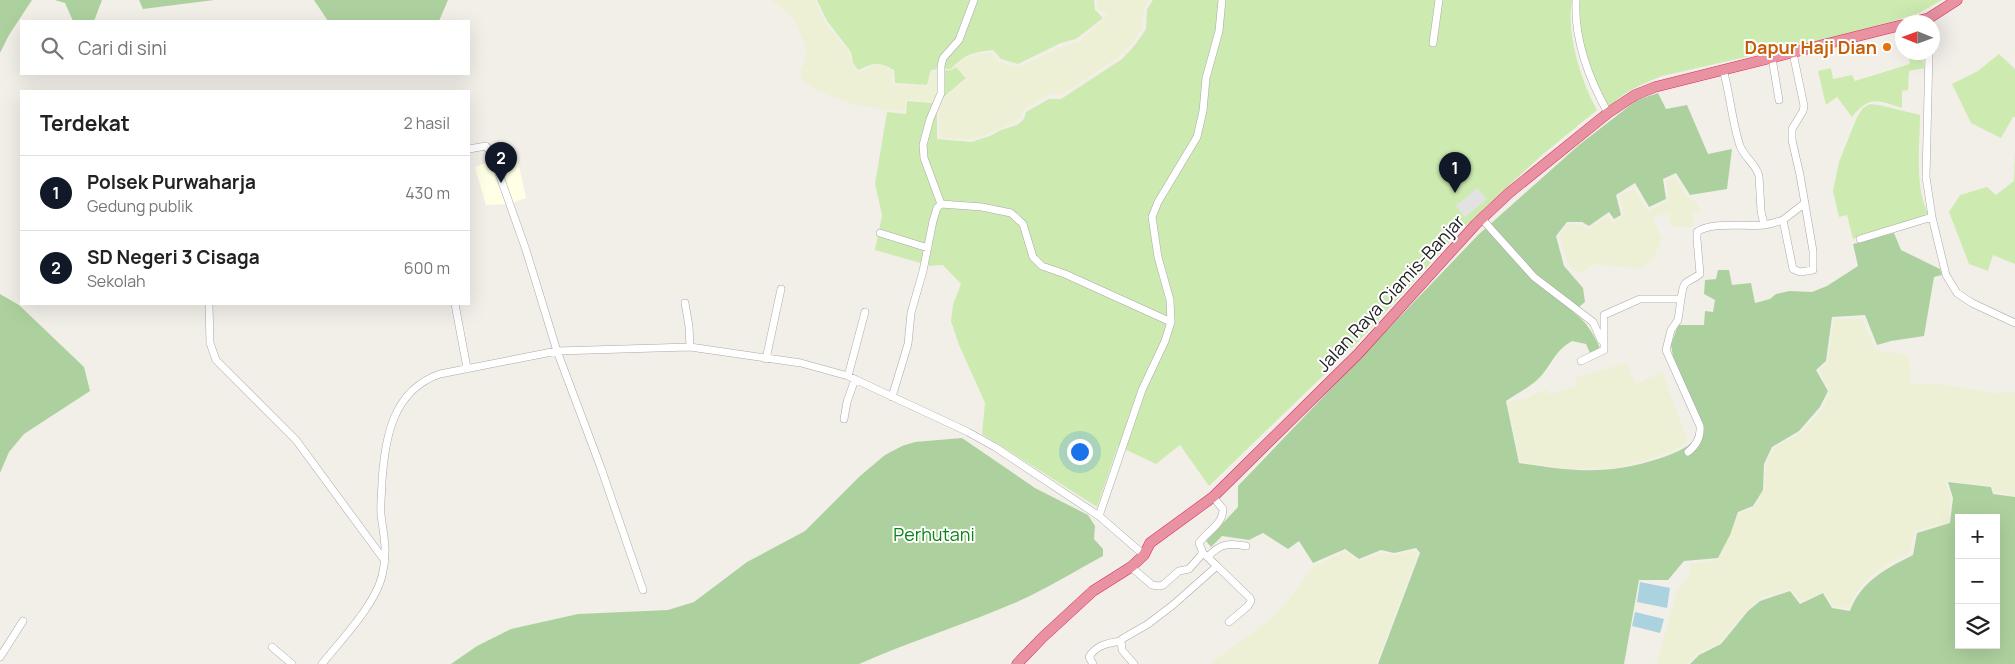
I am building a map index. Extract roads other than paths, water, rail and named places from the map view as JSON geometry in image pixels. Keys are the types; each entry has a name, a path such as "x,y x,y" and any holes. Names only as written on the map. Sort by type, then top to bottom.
{"highway":[{"path":"1936,15 1958,0"},
{"name":"Jalan Raya Ciamis-Banjar","path":"1017,664 1093,591 1131,567 1144,555 1150,543 1213,497 1358,354 1482,219 1532,174 1608,113 1646,91 1723,69 1895,28"}],"street":[{"path":"940,204 924,158 923,146 930,119 941,93 941,66 943,58 959,40 974,0"},
{"path":"1099,516 1142,390 1166,341 1171,322 1170,300 1158,257 1152,217 1158,202 1197,137 1202,118 1206,78 1219,31 1222,0"},
{"path":"1433,43 1439,0"},
{"path":"1576,0 1576,17 1584,59 1595,89 1608,113"},
{"path":"1783,220 1793,269 1800,272 1813,270 1813,251 1792,140 1792,129 1804,106 1792,53"},
{"path":"1772,58 1778,100"},
{"path":"1929,60 1926,177 1932,217 1946,275 1957,293 1972,303 2015,323"},
{"path":"1723,69 1740,147 1758,171 1764,225"},
{"path":"470,149 486,146 492,154 526,250 557,351 644,590"},
{"path":"1688,452 1694,448 1699,439 1700,426 1666,350 1671,330 1678,320 1683,287 1686,282 1700,274 1696,239 1698,232 1717,226 1764,225 1783,220 1805,203"},
{"path":"892,397 906,353 911,313 933,221 940,204"},
{"path":"940,204 982,207 1011,213 1022,224 1033,257 1042,266 1171,322"},
{"path":"1860,239 1932,217"},
{"path":"1482,219 1534,277 1593,322 1604,350"},
{"path":"880,233 928,248"},
{"path":"766,359 781,289"},
{"path":"1604,350 1604,315 1640,299 1681,299"},
{"path":"685,304 690,347"},
{"path":"209,305 210,343 216,360 296,440 385,561"},
{"path":"455,305 466,368"},
{"path":"844,419 865,312"},
{"path":"322,664 374,596 379,586 385,561 385,538 381,514 384,450 401,404 417,385 426,379 440,374 557,351 690,347 801,363 851,377 980,439 1099,516 1144,555"},
{"path":"1581,361 1604,350"},
{"path":"1213,497 1223,509 1223,514 1216,526 1200,541 1206,555 1251,601 1248,606 1229,622"},
{"path":"1131,567 1152,585 1158,586 1163,585 1179,571 1188,569 1218,547 1226,544 1246,546"},
{"path":"1092,664 1089,657 1094,650 1104,644 1121,641 1173,606 1217,566"},
{"path":"0,657 23,621"},
{"path":"1121,641 1122,650 1134,664"},
{"path":"272,647 292,664"}],"water":[{"path":"1640,582 1670,588 1667,608 1637,602"},
{"path":"1635,612 1664,619 1660,633 1632,626"}],"place":[{"name":"Dapur Haji Dian","path":"1887,47"},
{"name":"SD Negeri 3 Cisaga","path":"501,183"},
{"name":"Polsek Purwaharja","path":"1455,193"}],"park label":[{"name":"Perhutani","path":"934,534"}]}
